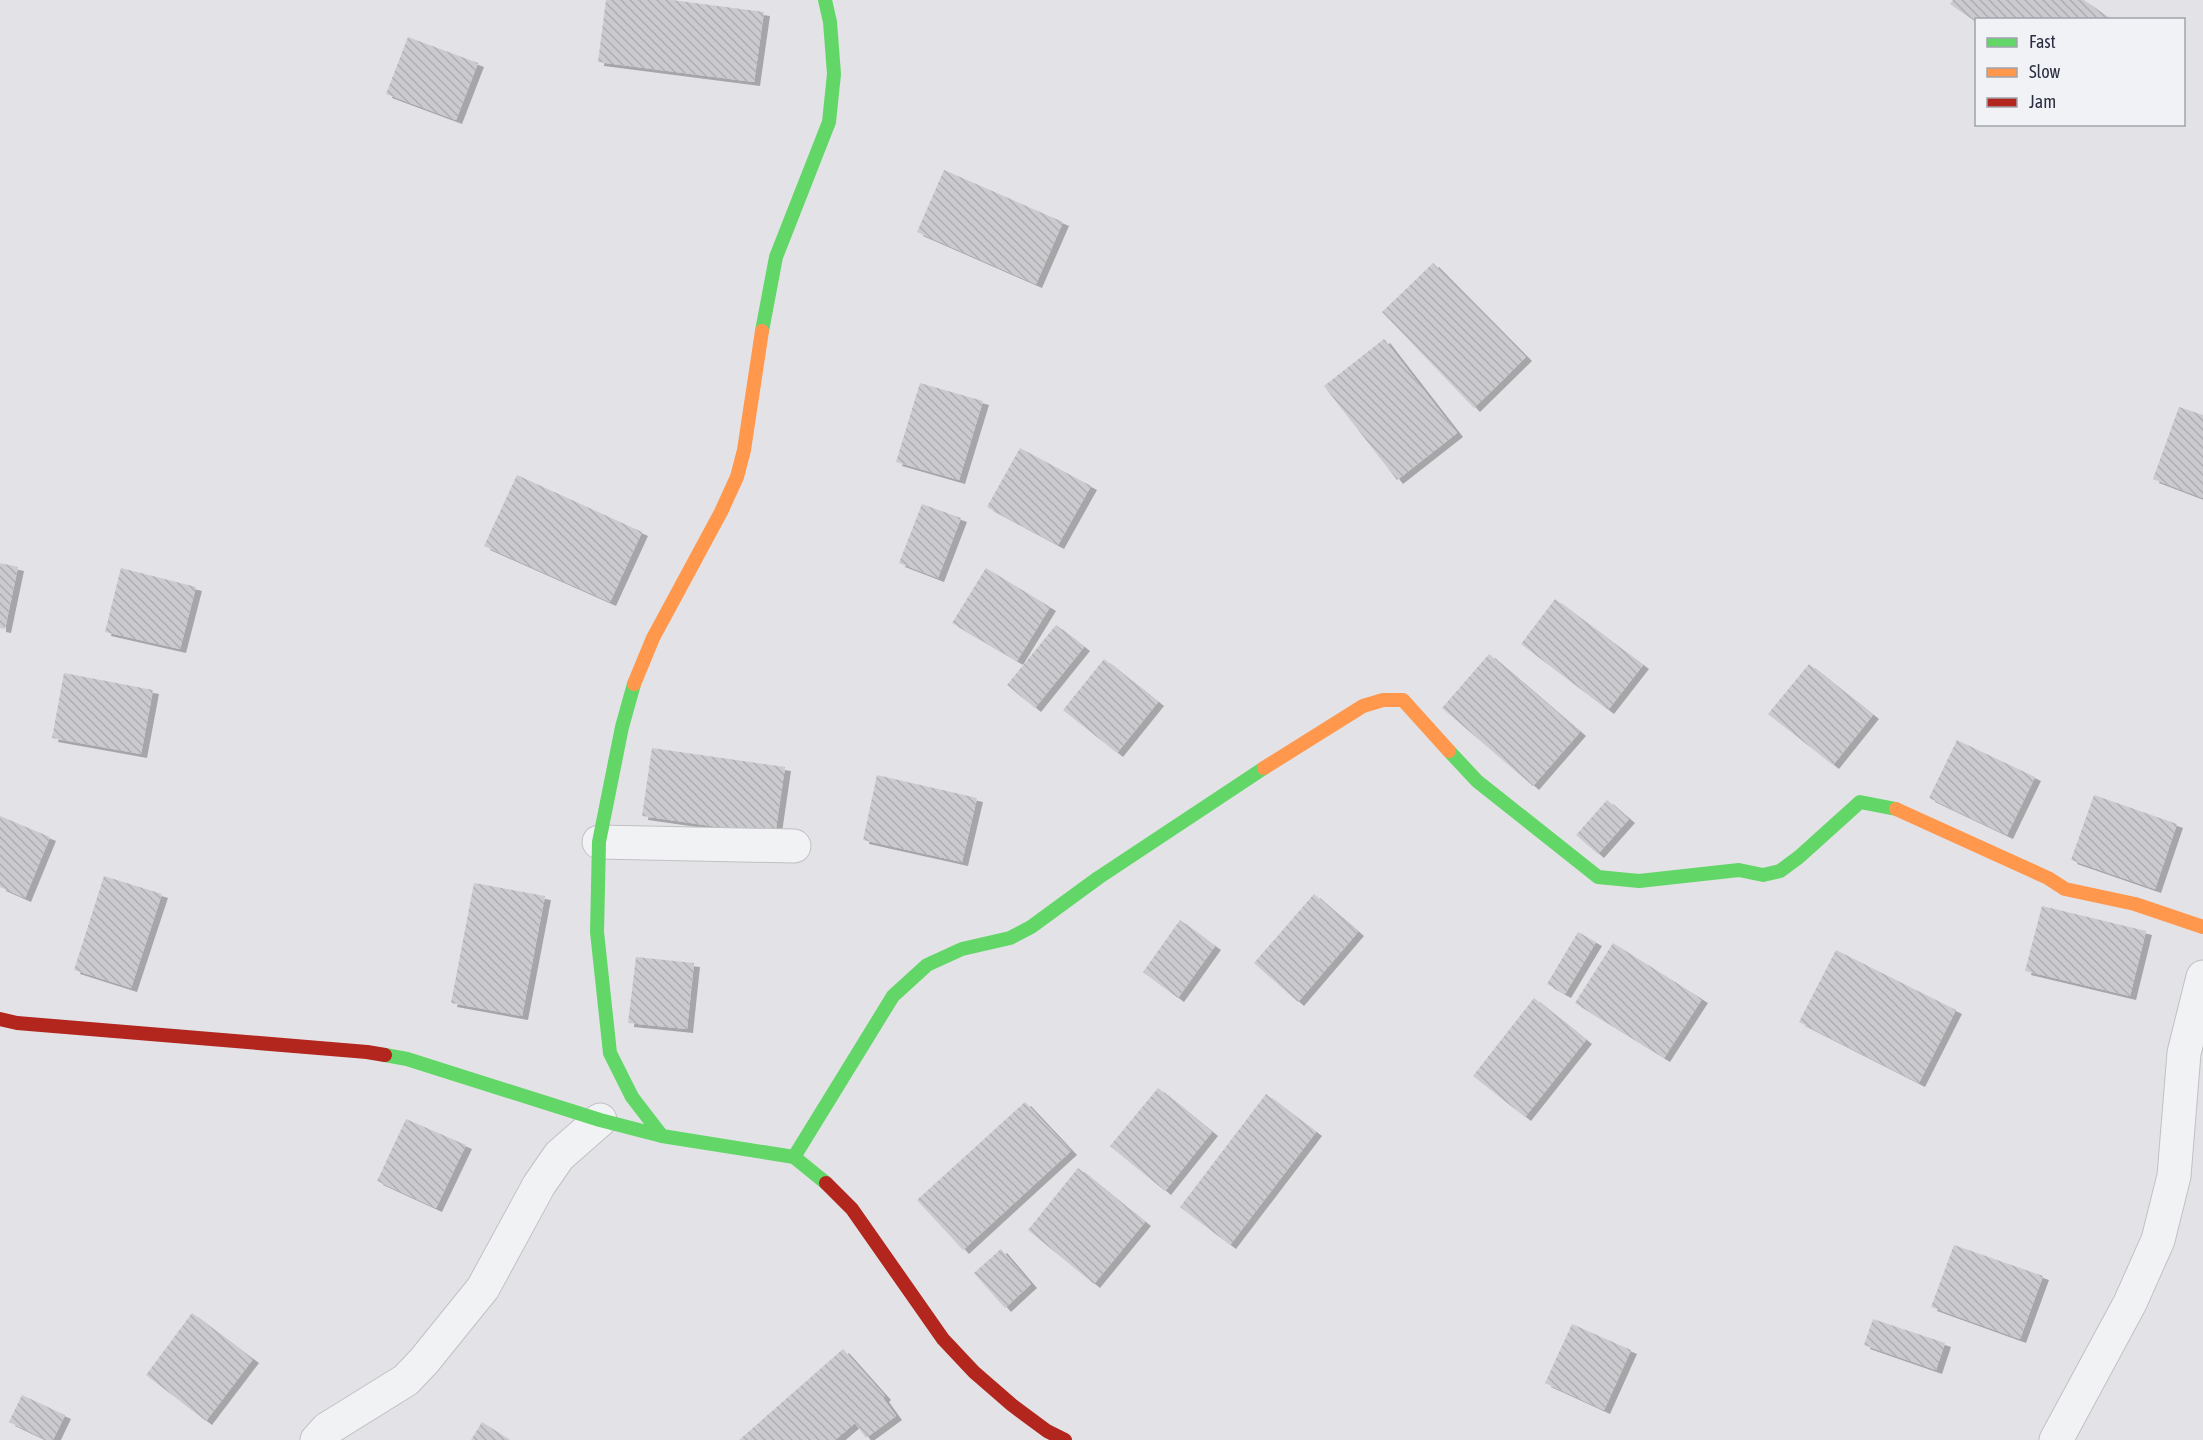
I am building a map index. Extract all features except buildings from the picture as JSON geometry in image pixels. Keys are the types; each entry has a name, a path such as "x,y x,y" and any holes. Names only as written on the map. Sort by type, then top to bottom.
{"street":[{"path":"662,1136 632,1097 610,1053 597,932 599,842 622,727 636,676 653,638 738,477 776,257 830,122 834,74 830,22 825,0"},
{"path":"794,1156 893,996 927,965 962,949 1010,938 1032,927 1098,878 1229,790 1363,706 1383,700 1403,700 1477,781 1598,877 1639,881 1739,870 1763,875 1780,871 1799,857 1860,802 1900,810 2048,878 2065,889 2134,904 2203,927"},
{"path":"599,842 794,846"},
{"path":"2056,1440 2130,1303 2158,1240 2174,1176 2194,1054 2203,977"},
{"path":"0,1019 17,1023 367,1052 407,1059 600,1120 662,1136 794,1156 820,1177 852,1209 943,1339 974,1372 1012,1405 1047,1431 1065,1440"},
{"path":"317,1440 327,1430 406,1380 424,1361 483,1288 539,1185 559,1156 600,1120"}],"traffic: fast":[{"path":"762,331 776,257 829,122 834,74 830,22 825,0"},
{"path":"634,684 622,727 599,842 597,932 610,1053 632,1097 662,1136"},
{"path":"1449,751 1477,781 1598,877 1639,881 1739,870 1763,875 1780,871 1799,857 1860,802 1896,809"},
{"path":"794,1157 893,996 927,965 962,949 1010,938 1031,927 1098,878 1264,768"},
{"path":"385,1055 407,1059 600,1120 662,1136 794,1157 826,1183"}],"traffic: slow":[{"path":"634,684 653,638 721,512 737,477 744,450 762,331"},
{"path":"1264,768 1363,706 1383,700 1403,700 1449,751"},
{"path":"1896,809 2048,878 2065,889 2135,904 2203,927"}],"traffic: jam":[{"path":"0,1019 17,1023 385,1055"},
{"path":"826,1183 852,1209 943,1339 974,1372 1012,1405 1047,1431 1065,1440"}]}
